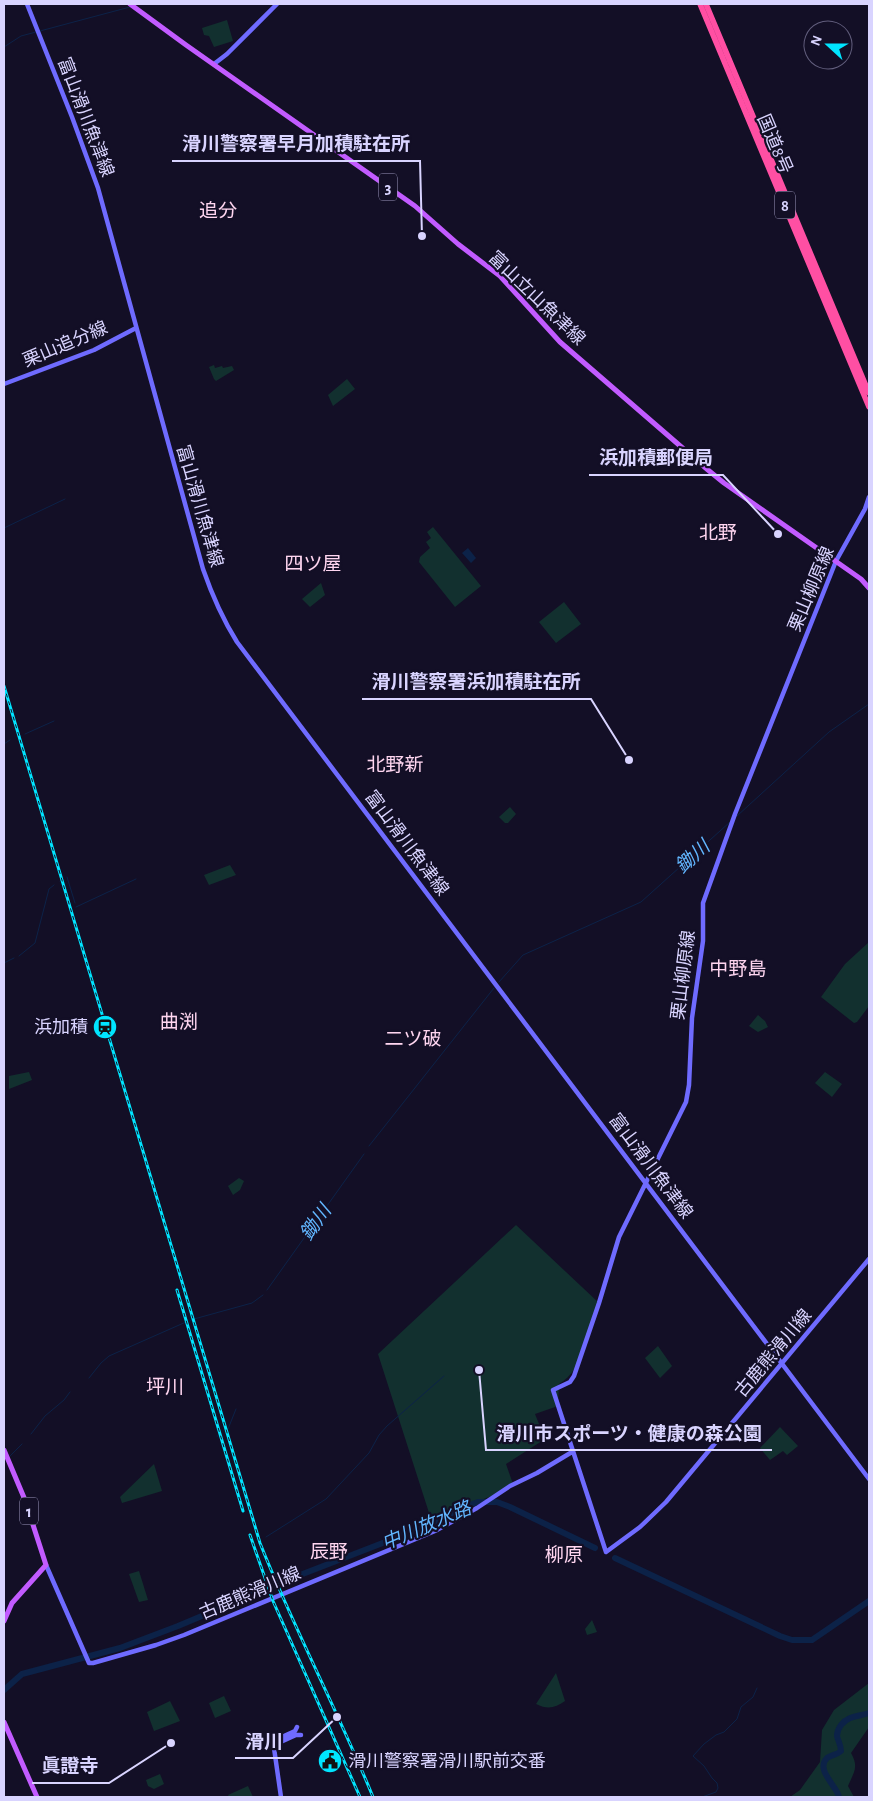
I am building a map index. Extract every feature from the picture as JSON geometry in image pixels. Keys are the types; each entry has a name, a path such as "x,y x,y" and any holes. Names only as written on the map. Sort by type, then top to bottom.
{"highway":[{"name":"国道8号","path":"700,4 869,407"},
{"name":"国道8号","path":"706,4 869,393"}],"main road":[{"name":"富山滑川魚津線","path":"27,4 98,188 203,569 218,609 227,625 237,642 869,1479"},
{"name":"富山立山魚津線","path":"130,4 147,18 416,207 458,244 500,276 560,342 708,470 861,579 869,588"},
{"path":"214,64 228,54 277,4"},
{"name":"栗山追分線","path":"4,384 94,350 136,328"},
{"name":"栗山柳原線","path":"572,1452 553,1390 570,1382 574,1376 599,1303 618,1237 683,1111 689,1093 690,1040 703,941 703,902 735,814 836,561 865,509 869,497"},
{"name":"古鹿熊滑川線","path":"46,1565 89,1663 156,1645 435,1531 572,1452 606,1552 640,1527 666,1502 869,1259"},
{"name":"1","path":"4,1450 26,1500 46,1565"},
{"path":"4,1621 12,1603 46,1565"},
{"path":"4,1722 37,1797"},
{"path":"274,1743 298,1728"},
{"path":"274,1743 296,1735 302,1735"},
{"path":"274,1743 281,1797"}],"green space":[{"path":"227,20 233,41 214,47 209,36 204,35 202,28"},
{"path":"214,365 215,368 232,366 234,370 216,381 209,367"},
{"path":"347,379 355,389 333,406 328,395"},
{"path":"433,527 481,586 455,607 419,562 420,557 430,548 426,542 431,538 427,532"},
{"path":"321,583 325,595 310,607 302,599"},
{"path":"564,602 581,624 556,643 539,622"},
{"path":"510,807 516,814 508,823 505,823 499,817"},
{"path":"230,865 236,875 209,885 204,875"},
{"path":"869,942 869,1006 857,1022 854,1023 821,997 845,964"},
{"path":"758,1015 765,1021 768,1027 758,1032 749,1026"},
{"path":"29,1072 32,1080 9,1089 9,1076"},
{"path":"825,1072 842,1084 832,1097 815,1083"},
{"path":"239,1178 244,1181 240,1190 233,1195 228,1186"},
{"path":"516,1225 599,1303 580,1359 568,1378 559,1384 558,1406 535,1414 545,1439 506,1464 513,1484 497,1494 431,1519 378,1354"},
{"path":"658,1346 672,1366 660,1378 645,1358"},
{"path":"780,1427 798,1446 787,1455 783,1451 770,1460 760,1448"},
{"path":"154,1464 162,1491 122,1503 120,1497"},
{"path":"139,1571 148,1600 139,1602 129,1574"},
{"path":"592,1620 597,1632 587,1635 585,1629"},
{"path":"556,1673 565,1701 551,1707 536,1704"},
{"path":"869,1683 869,1727 851,1753 855,1766 848,1786 854,1797 790,1797 800,1790 820,1762 822,1730 834,1710"},
{"path":"224,1696 231,1711 215,1718 209,1703"},
{"path":"170,1701 180,1721 154,1731 147,1712"},
{"path":"160,1774 164,1784 154,1789 148,1786 146,1780"},
{"path":"248,1786 253,1797 229,1797 228,1795"}],"water":[{"path":"468,548 476,558 471,563 462,553"}],"waterway":[{"path":"40,31 130,7"},
{"path":"4,47 21,36 36,32"},
{"path":"4,528 65,499"},
{"name":"鋤川","path":"737,816 829,732 869,704"},
{"path":"25,734 54,721"},
{"path":"4,744 10,740"},
{"name":"鋤川","path":"499,982 523,955 641,902 730,822"},
{"path":"67,877 75,903"},
{"path":"60,881 63,878"},
{"path":"76,907 136,879"},
{"path":"19,956 35,943 49,889 54,885"},
{"path":"4,963 14,958"},
{"name":"鋤川","path":"369,1146 494,988"},
{"name":"鋤川","path":"267,1290 364,1154"},
{"name":"鋤川","path":"194,1319 252,1303 263,1295"},
{"name":"鋤川","path":"89,1378 109,1356 186,1322"},
{"path":"266,1537 326,1499 369,1453 379,1435 387,1426 444,1376"},
{"name":"鋤川","path":"31,1434 45,1416 64,1400 70,1392"},
{"path":"228,1429 236,1409"},
{"name":"鋤川","path":"10,1456 22,1444"},
{"name":"中川放水路","path":"282,1582 424,1527 478,1502 497,1502 510,1507 595,1548"},
{"name":"中川放水路","path":"615,1558 792,1640 812,1640 869,1601"},
{"name":"中川放水路","path":"4,1690 22,1674 120,1648 264,1590"},
{"path":"702,1797 716,1792 718,1788 717,1783 704,1766 693,1756 704,1744 716,1735 724,1732 737,1719 741,1707 753,1697 757,1688"},
{"path":"839,1797 825,1773 824,1763 827,1758 841,1751 837,1736 841,1725 850,1718 869,1713"}],"railway":[{"path":"4,686 260,1543 373,1797"},
{"path":"177,1290 243,1511"},
{"path":"250,1535 273,1601 360,1797"}],"place":[{"name":"滑川警察署早月加積駐在所","path":"422,236"},
{"name":"浜加積郵便局","path":"778,534"},
{"name":"滑川警察署浜加積駐在所","path":"629,760"},
{"name":"浜加積","path":"105,1027"},
{"name":"滑川市スポーツ・健康の森公園","path":"479,1370"},
{"name":"滑川","path":"337,1717"},
{"name":"眞證寺","path":"171,1743"},
{"name":"滑川警察署滑川駅前交番","path":"330,1761"}],"district":[{"name":"追分","path":"218,210"},
{"name":"北野","path":"718,532"},
{"name":"四ツ屋","path":"313,563"},
{"name":"北野新","path":"395,764"},
{"name":"中野島","path":"738,968"},
{"name":"曲渕","path":"179,1021"},
{"name":"二ツ破","path":"413,1038"},
{"name":"坪川","path":"165,1386"},
{"name":"辰野","path":"329,1551"},
{"name":"柳原","path":"564,1554"}]}
